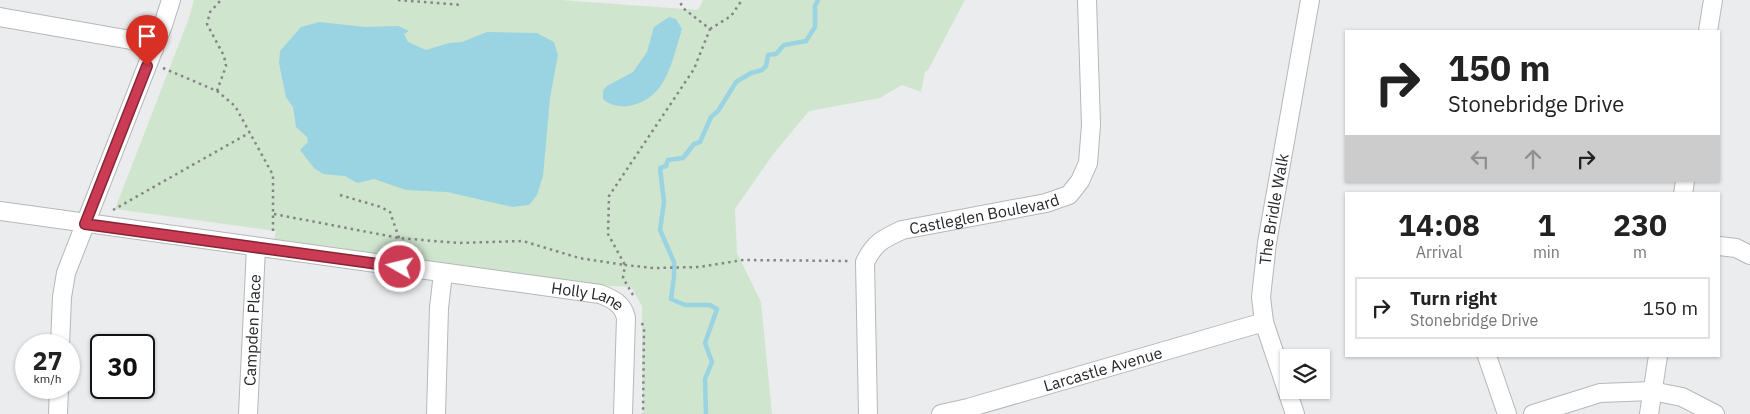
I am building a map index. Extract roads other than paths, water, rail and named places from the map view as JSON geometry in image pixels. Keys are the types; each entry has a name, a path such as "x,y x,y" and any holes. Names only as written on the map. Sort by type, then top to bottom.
{"street":[{"path":"60,334 64,284 71,260 154,49 171,0"},
{"name":"Castleglen Boulevard","path":"868,414 865,262 872,248 882,239 902,230 1046,203 1069,195 1080,181 1088,163 1091,125 1087,0"},
{"name":"The Bridle Walk","path":"1295,414 1264,322 1261,297 1267,243 1310,0"},
{"path":"1708,30 1713,0"},
{"path":"0,17 130,40 154,49"},
{"path":"0,211 443,273 438,308 436,414"},
{"path":"1720,246 1736,248 1750,255"},
{"name":"Campden Place","path":"248,414 256,248"},
{"name":"Holly Lane","path":"443,273 600,294 624,308 626,318 623,414"},
{"name":"Larcastle Avenue","path":"940,414 968,408 1264,322"},
{"path":"1487,357 1507,414"},
{"path":"1648,414 1658,357"},
{"path":"1533,414 1600,393 1652,391 1682,397 1715,414"},
{"path":"58,399 58,414"}],"water":[{"path":"669,17 676,19 682,29 671,65 660,87 641,102 628,106 614,105 605,101 603,99 603,91 607,86 633,72 647,52 654,27"},
{"path":"319,22 365,27 398,26 409,31 404,34 408,42 426,50 449,43 462,42 487,32 537,33 554,42 558,55 550,98 543,176 537,195 529,205 512,207 447,192 406,190 374,179 357,183 345,176 323,174 314,168 300,150 308,142 307,137 296,127 293,107 286,97 279,63 280,51 301,27"}],"waterway":[{"path":"706,414 705,379 712,362 705,343 717,309 710,305 685,305 671,299 674,262 660,230 664,202 660,168 666,166 668,160 683,158 694,144 700,142 711,117 718,111 736,82 751,73 762,70 766,66 768,55 776,54 784,45 806,41 815,27 815,6 818,0"}]}
